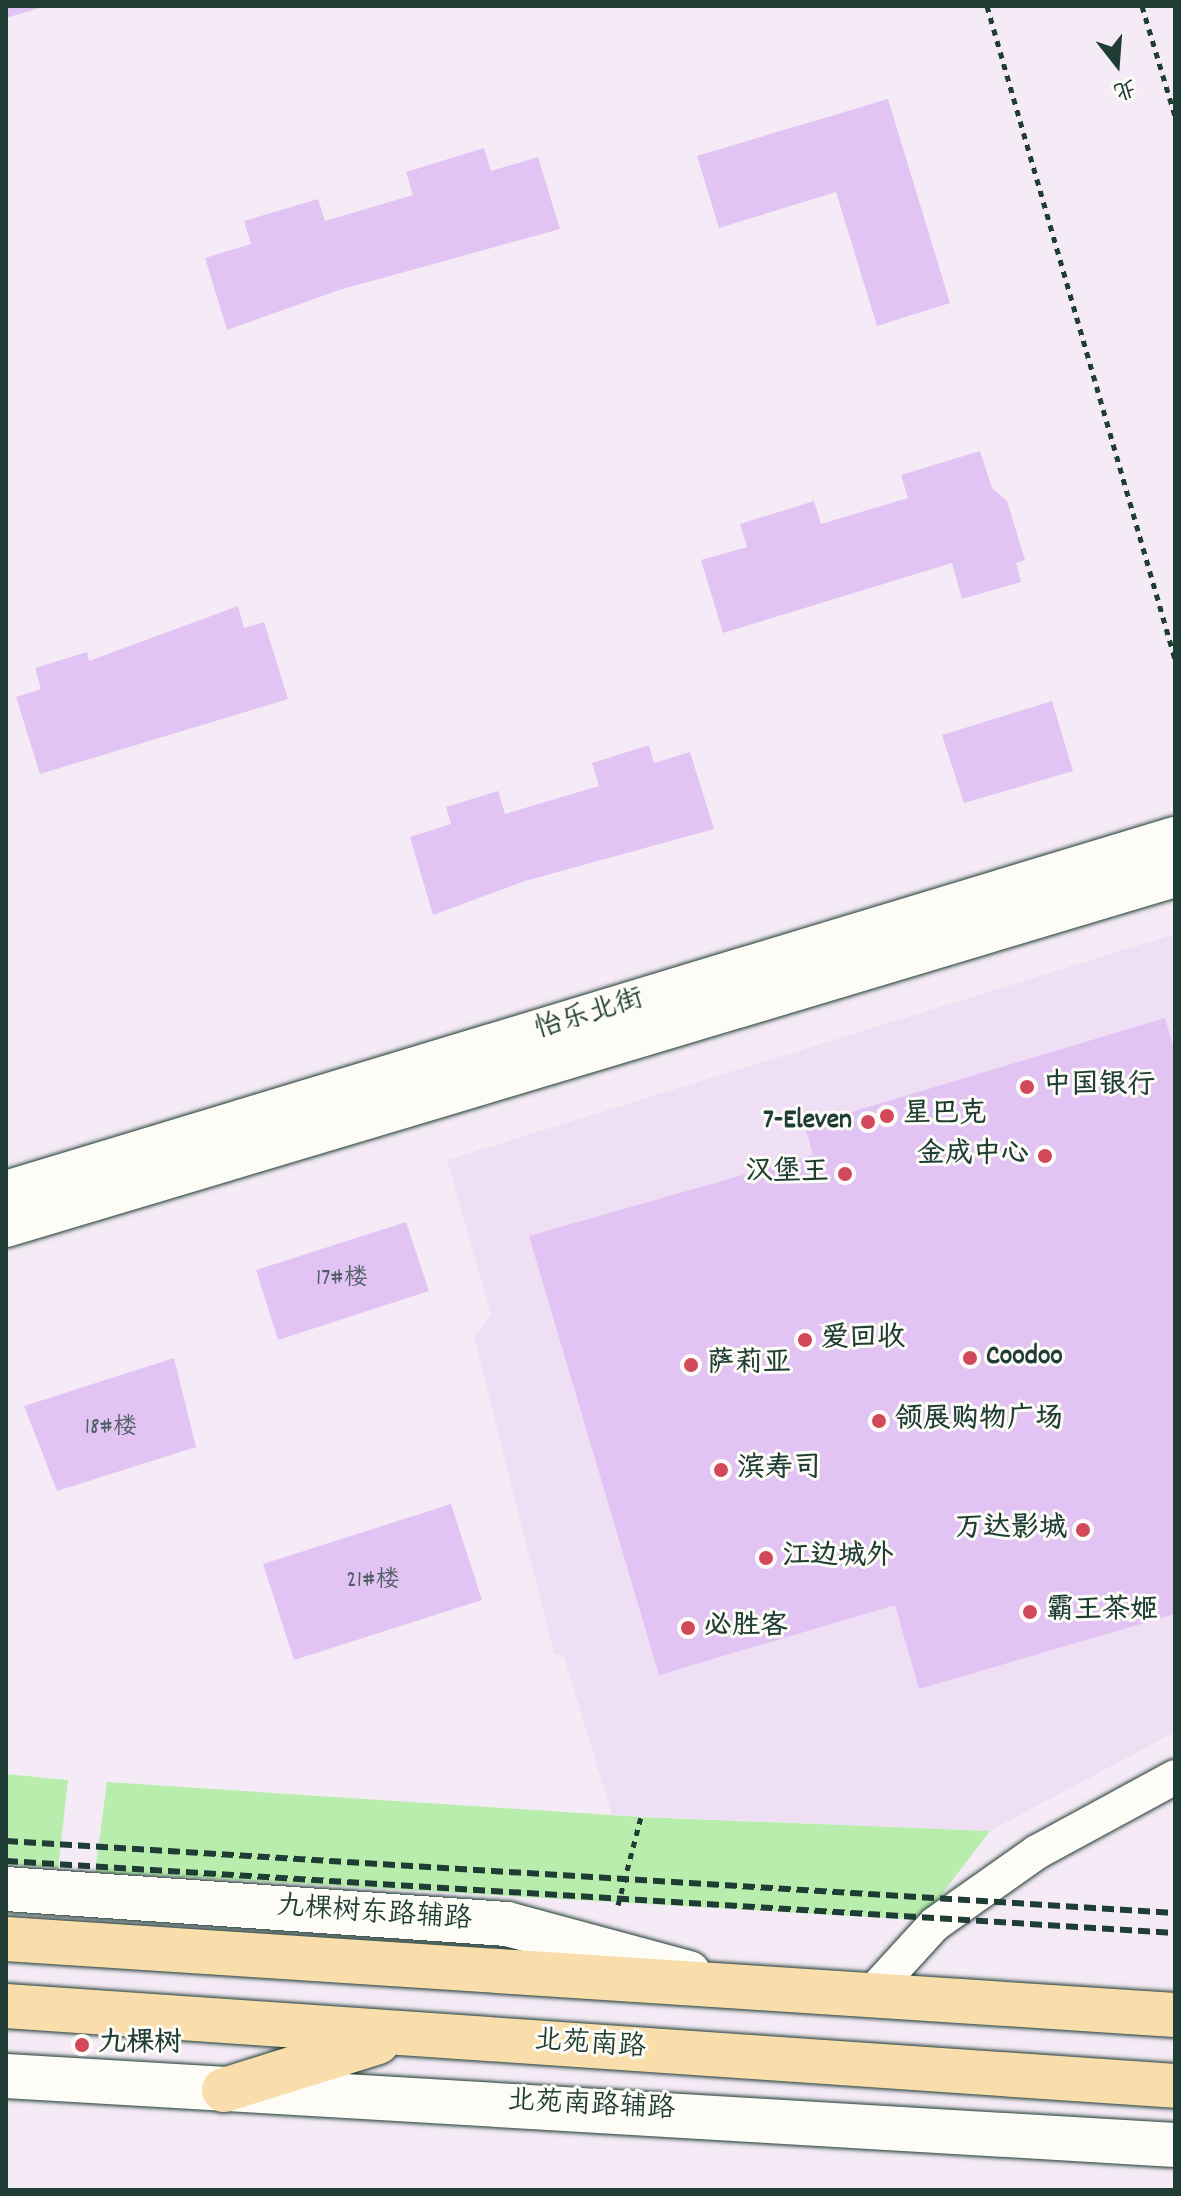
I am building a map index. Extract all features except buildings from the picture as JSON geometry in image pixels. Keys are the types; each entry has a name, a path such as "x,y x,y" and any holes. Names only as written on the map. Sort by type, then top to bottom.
{"highway":[{"path":"6,1939 1175,2015"},
{"name":"北苑南路","path":"6,2006 1175,2086"},
{"path":"224,2090 411,2034"}],"main road":[{"name":"怡乐北街","path":"6,1193 1175,839"},
{"name":"怡乐北街","path":"6,1225 1175,875"},
{"name":"九棵树东路辅路","path":"6,1889 507,1924 734,1985"},
{"name":"北苑南路辅路","path":"6,2076 1175,2145"}],"street":[{"path":"871,1994 935,1924 1037,1852 1175,1777"}],"path":[{"path":"987,6 1175,659"},
{"path":"1142,6 1175,116"},
{"path":"618,1905 641,1817"}],"shaded area":[{"name":"领展购物广场","path":"1175,934 1175,1732 990,1831 612,1815 564,1657 554,1653 474,1337 491,1315 447,1160"}],"green space":[{"path":"6,1774 68,1780 58,1868 6,1864"},
{"path":"107,1782 641,1817 990,1831 922,1920 95,1872"}],"railway":[{"path":"6,1841 1175,1913"},
{"path":"6,1861 1175,1933"}],"place":[{"name":"中国银行","path":"1027,1087"},
{"name":"星巴克","path":"887,1116"},
{"name":"7-Eleven","path":"868,1122"},
{"name":"金成中心","path":"1045,1156"},
{"name":"汉堡王","path":"845,1174"},
{"name":"爱回收","path":"805,1340"},
{"name":"Coodoo","path":"970,1358"},
{"name":"萨莉亚","path":"691,1365"},
{"name":"领展购物广场","path":"879,1421"},
{"name":"滨寿司","path":"721,1470"},
{"name":"万达影城","path":"1083,1530"},
{"name":"江边城外","path":"766,1558"},
{"name":"霸王茶姬","path":"1030,1612"},
{"name":"必胜客","path":"688,1628"},
{"name":"九棵树","path":"82,2045"}]}
